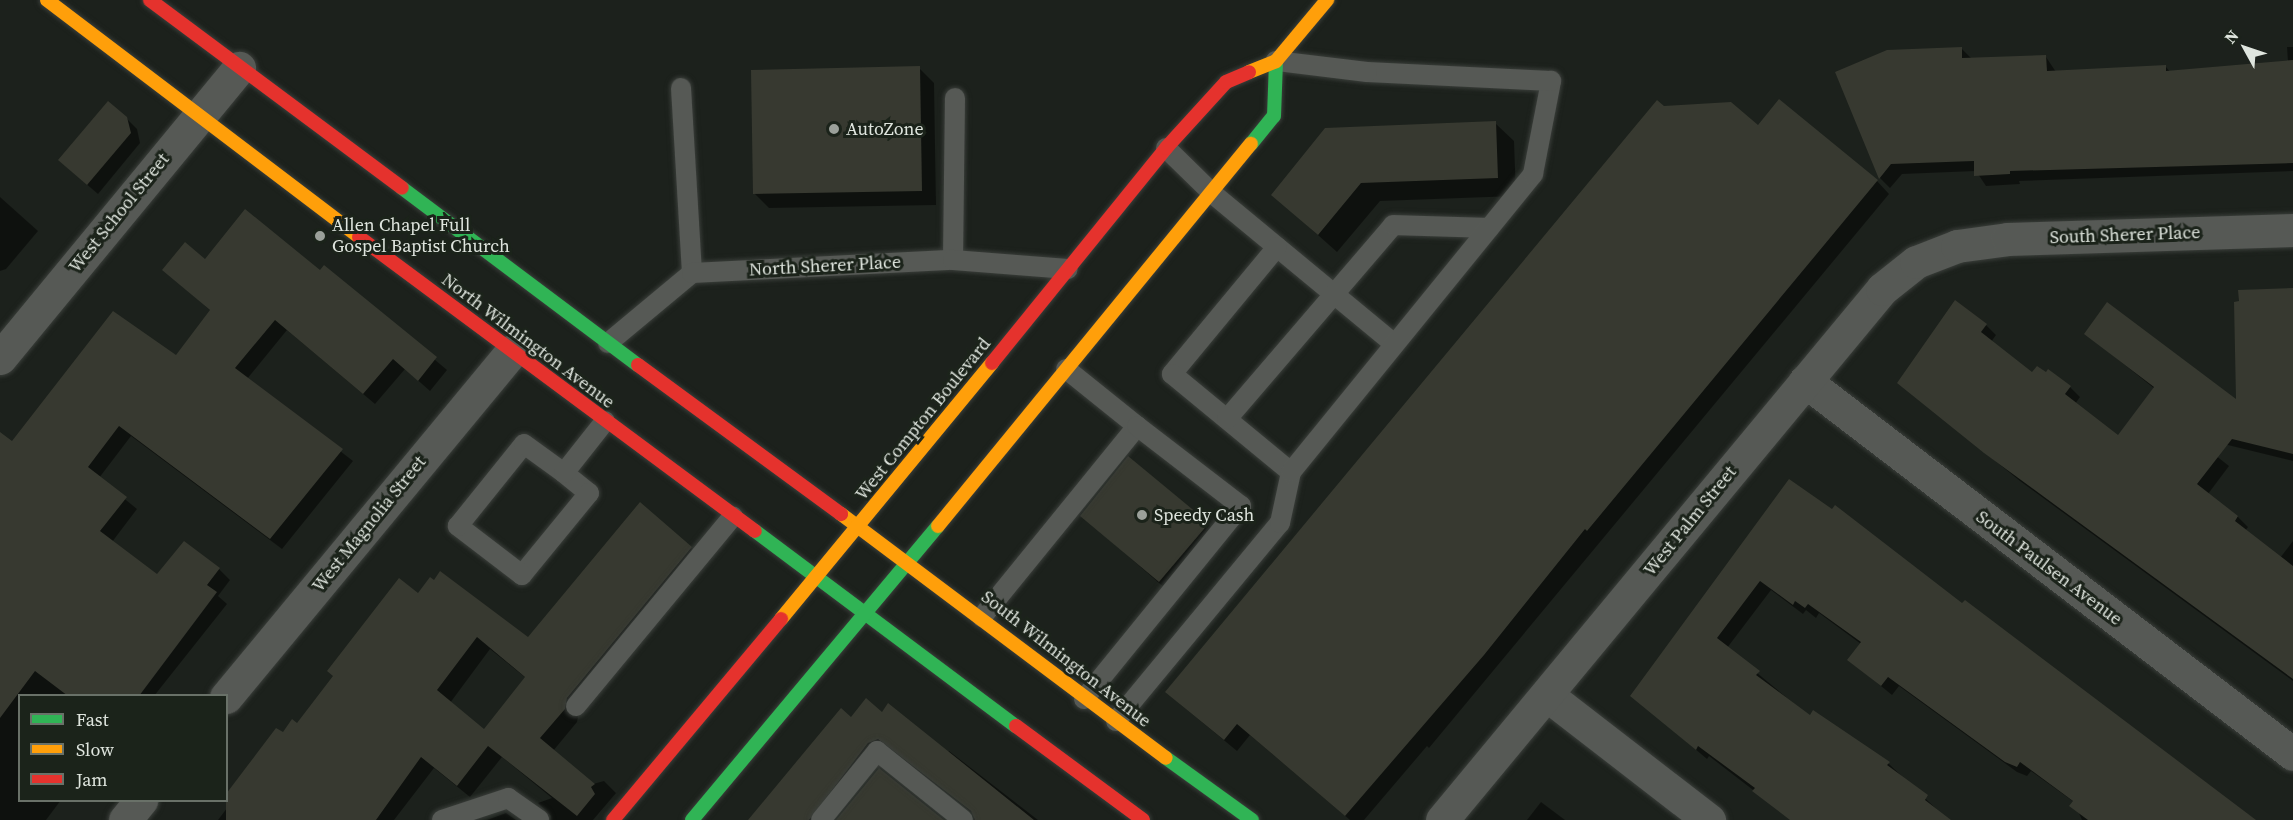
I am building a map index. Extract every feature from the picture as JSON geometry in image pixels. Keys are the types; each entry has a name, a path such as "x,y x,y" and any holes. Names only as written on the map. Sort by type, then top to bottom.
{"main road":[{"name":"North Wilmington Avenue","path":"47,0 130,61 197,117 816,578"},
{"path":"150,0 858,527"},
{"name":"West Compton Boulevard","path":"613,820 858,527 1166,148 1226,82 1275,62 1327,0"},
{"path":"693,820 867,614 907,561 1213,194 1274,116 1275,62"},
{"name":"South Wilmington Avenue","path":"858,527 982,617 1084,699 1252,820"},
{"path":"816,578 1143,820"}],"street":[{"name":"West School Street","path":"0,358 197,117 230,61"},
{"name":"South Sherer Place","path":"1957,246 2008,239 2293,230"},
{"name":"West Palm Street","path":"1442,820 1882,289 1916,262 1957,246"},
{"name":"West Magnolia Street","path":"228,695 512,351"},
{"name":"South Paulsen Avenue","path":"1805,381 2293,754"},
{"path":"1547,695 1708,820"},
{"path":"125,820 140,802"}],"lane":[{"path":"1116,721 1280,523 1291,472 1533,174 1551,81 1367,72 1275,62"},
{"path":"608,343 692,273 681,88"},
{"path":"953,260 955,98"},
{"path":"1166,148 1213,194 1394,345"},
{"path":"1227,419 1393,225 1489,228"},
{"path":"1277,247 1172,374 1291,472"},
{"name":"North Sherer Place","path":"692,273 953,260 1068,269"},
{"path":"1066,369 1241,506 1084,699"},
{"path":"564,473 605,421"},
{"path":"982,617 1137,426"},
{"path":"524,444 564,473 590,493 522,575 458,526 524,444"},
{"path":"576,706 733,516"},
{"path":"821,820 877,751 963,820"},
{"path":"442,820 508,798 538,820"}],"building":[{"path":"1962,47 1962,58 2046,55 2047,71 2166,65 2166,71 2293,60 2293,163 2010,171 2010,174 1974,176 1974,161 1891,164 1879,179 1835,72 1887,50"},
{"path":"920,66 922,191 753,194 751,70"},
{"path":"1779,99 1878,180 1587,531 1585,529 1484,655 1345,816 1237,724 1224,740 1165,692 1657,100 1664,106 1731,102 1758,125"},
{"path":"108,101 127,117 131,133 87,185 58,160"},
{"path":"1496,121 1498,178 1361,183 1318,235 1271,195 1325,128"},
{"path":"245,209 320,270 324,265 437,357 418,381 393,359 363,394 275,320 235,368 343,449 270,539 119,426 88,467 127,497 100,531 157,574 184,541 220,568 207,585 217,592 140,694 65,694 35,671 0,718 0,432 12,441 113,311 176,355 210,310 162,270 185,242 205,259"},
{"path":"2293,288 2293,454 2232,439 2197,484 2238,516 2235,521 2293,566 2293,679 1984,453 1897,383 1955,300 1987,324 1981,332 2032,372 2037,366 2046,372 2048,369 2071,386 2065,394 2118,435 2154,387 2084,334 2107,302 2236,399 2234,302 2239,301 2238,290"},
{"path":"1128,456 1209,523 1159,582 1080,516"},
{"path":"1789,479 1832,509 1835,505 1962,603 1965,600 2256,820 2088,820 2069,806 2073,801 2020,762 2017,767 2005,762 1888,677 1881,686 1847,660 1861,642 1808,604 1805,608 1795,601 1793,605 1760,581 1717,638 1760,671 1756,675 1810,715 1813,710 1890,762 1887,765 1928,795 1925,800 1951,820 1790,820 1752,791 1755,788 1698,746 1696,750 1630,696"},
{"path":"640,502 692,547 567,698 565,709 540,738 595,784 591,787 595,794 577,816 488,746 457,786 421,757 376,820 226,820 228,791 276,728 283,732 292,719 297,723 333,676 327,671 399,578 418,593 430,577 434,580 440,571 528,637","holes":["477,637 525,677 484,729 437,690"]},
{"path":"866,698 882,712 888,703 1034,820 975,820 971,811 878,739 868,743 809,820 748,820 841,708 851,717"},
{"path":"879,768 944,820 836,820"}],"traffic: fast":[{"path":"1251,144 1274,116 1276,61"},
{"path":"402,188 638,365"},
{"path":"692,820 938,526"},
{"path":"755,531 1016,726"},
{"path":"1166,758 1252,820"}],"traffic: slow":[{"path":"47,0 359,237"},
{"path":"1249,72 1276,61 1327,0"},
{"path":"938,526 1251,144"},
{"path":"781,619 992,363"},
{"path":"841,514 1166,758"}],"traffic: jam":[{"path":"150,0 402,188"},
{"path":"992,363 1166,148 1226,82 1249,72"},
{"path":"359,237 755,531"},
{"path":"638,365 841,514"},
{"path":"613,820 781,619"},
{"path":"1016,726 1143,820"}],"place":[{"name":"AutoZone","path":"834,129"},
{"name":"Allen Chapel Full Gospel Baptist Church","path":"320,236"},
{"name":"Speedy Cash","path":"1142,515"}]}
